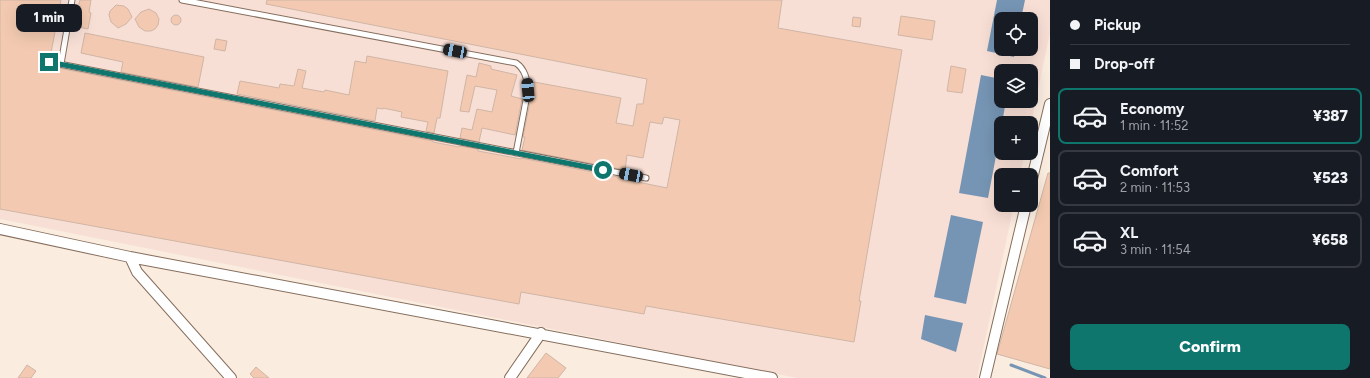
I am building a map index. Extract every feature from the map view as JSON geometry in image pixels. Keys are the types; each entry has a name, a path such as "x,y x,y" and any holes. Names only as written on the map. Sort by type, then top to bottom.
{"street":[{"path":"1035,168 1050,104"},
{"path":"985,378 1024,212"},
{"path":"0,229 130,257 541,333 772,378"},
{"path":"130,257 137,272 231,378"},
{"path":"510,378 541,333"}],"lane":[{"path":"61,64 72,0"},
{"path":"182,0 516,63 524,72 528,81 528,90 516,153"},
{"path":"49,62 646,178"}],"shaded area":[{"path":"0,0 1050,0 1050,33 1038,90 1038,64 994,64 994,108 1034,108 1032,116 994,116 994,160 1023,160 1022,168 994,168 994,212 1013,212 977,378 797,378 0,219"}],"water":[{"path":"997,0 1025,0 1022,12 995,12"},
{"path":"994,15 994,53 987,51"},
{"path":"981,75 994,78 994,108 1005,108 1003,116 994,116 994,160 995,160 988,198 959,193"},
{"path":"951,215 983,222 966,304 934,297"},
{"path":"925,315 963,323 956,352 921,339"}],"building":[{"path":"0,0 61,0 50,58 46,59 45,62 48,66 433,142 478,149 478,151 521,158 667,188 680,120 664,117 662,124 650,122 643,158 627,155 625,170 522,150 525,137 523,137 534,82 621,98 616,123 633,126 637,104 643,104 647,79 266,4 267,0 782,0 778,28 902,50 859,301 861,301 854,342 646,306 644,314 521,292 519,304 0,209"},
{"path":"80,0 91,0 89,12 91,13 88,29 73,26"},
{"path":"116,5 124,6 128,9 132,17 126,24 118,28 111,22 109,15 110,11"},
{"path":"149,9 156,13 159,19 158,25 151,31 145,31 139,27 135,19 141,12"},
{"path":"174,15 178,15 180,16 180,24 174,25 171,22 171,18"},
{"path":"901,16 935,21 932,40 898,35"},
{"path":"853,17 861,18 860,27 852,26"},
{"path":"85,33 204,57 198,87 121,72 123,62 81,53"},
{"path":"216,39 227,41 225,51 214,49"},
{"path":"367,56 448,71 440,118 437,118 434,133 426,131 428,122 401,117 402,112 383,108 377,108 375,121 237,94 240,81 279,88 280,84 294,86 298,69 306,71 302,88 324,92 325,90 349,95 355,61 366,63"},
{"path":"479,63 491,66 491,69 517,75 511,96 522,99 515,135 482,128 479,142 460,138 462,128 472,130 477,109 492,112 497,90 475,86 469,112 460,111 467,75 476,77"},
{"path":"951,66 966,69 962,93 947,91"},
{"path":"1048,173 1050,173 1050,369 997,354"},
{"path":"546,353 566,368 558,378 527,378"},
{"path":"27,365 36,371 31,378 18,378"},
{"path":"256,367 269,378 254,378 250,374"}],"waterway":[{"path":"1011,365 1045,378"}],"route":[{"path":"49,62 603,170"}]}
